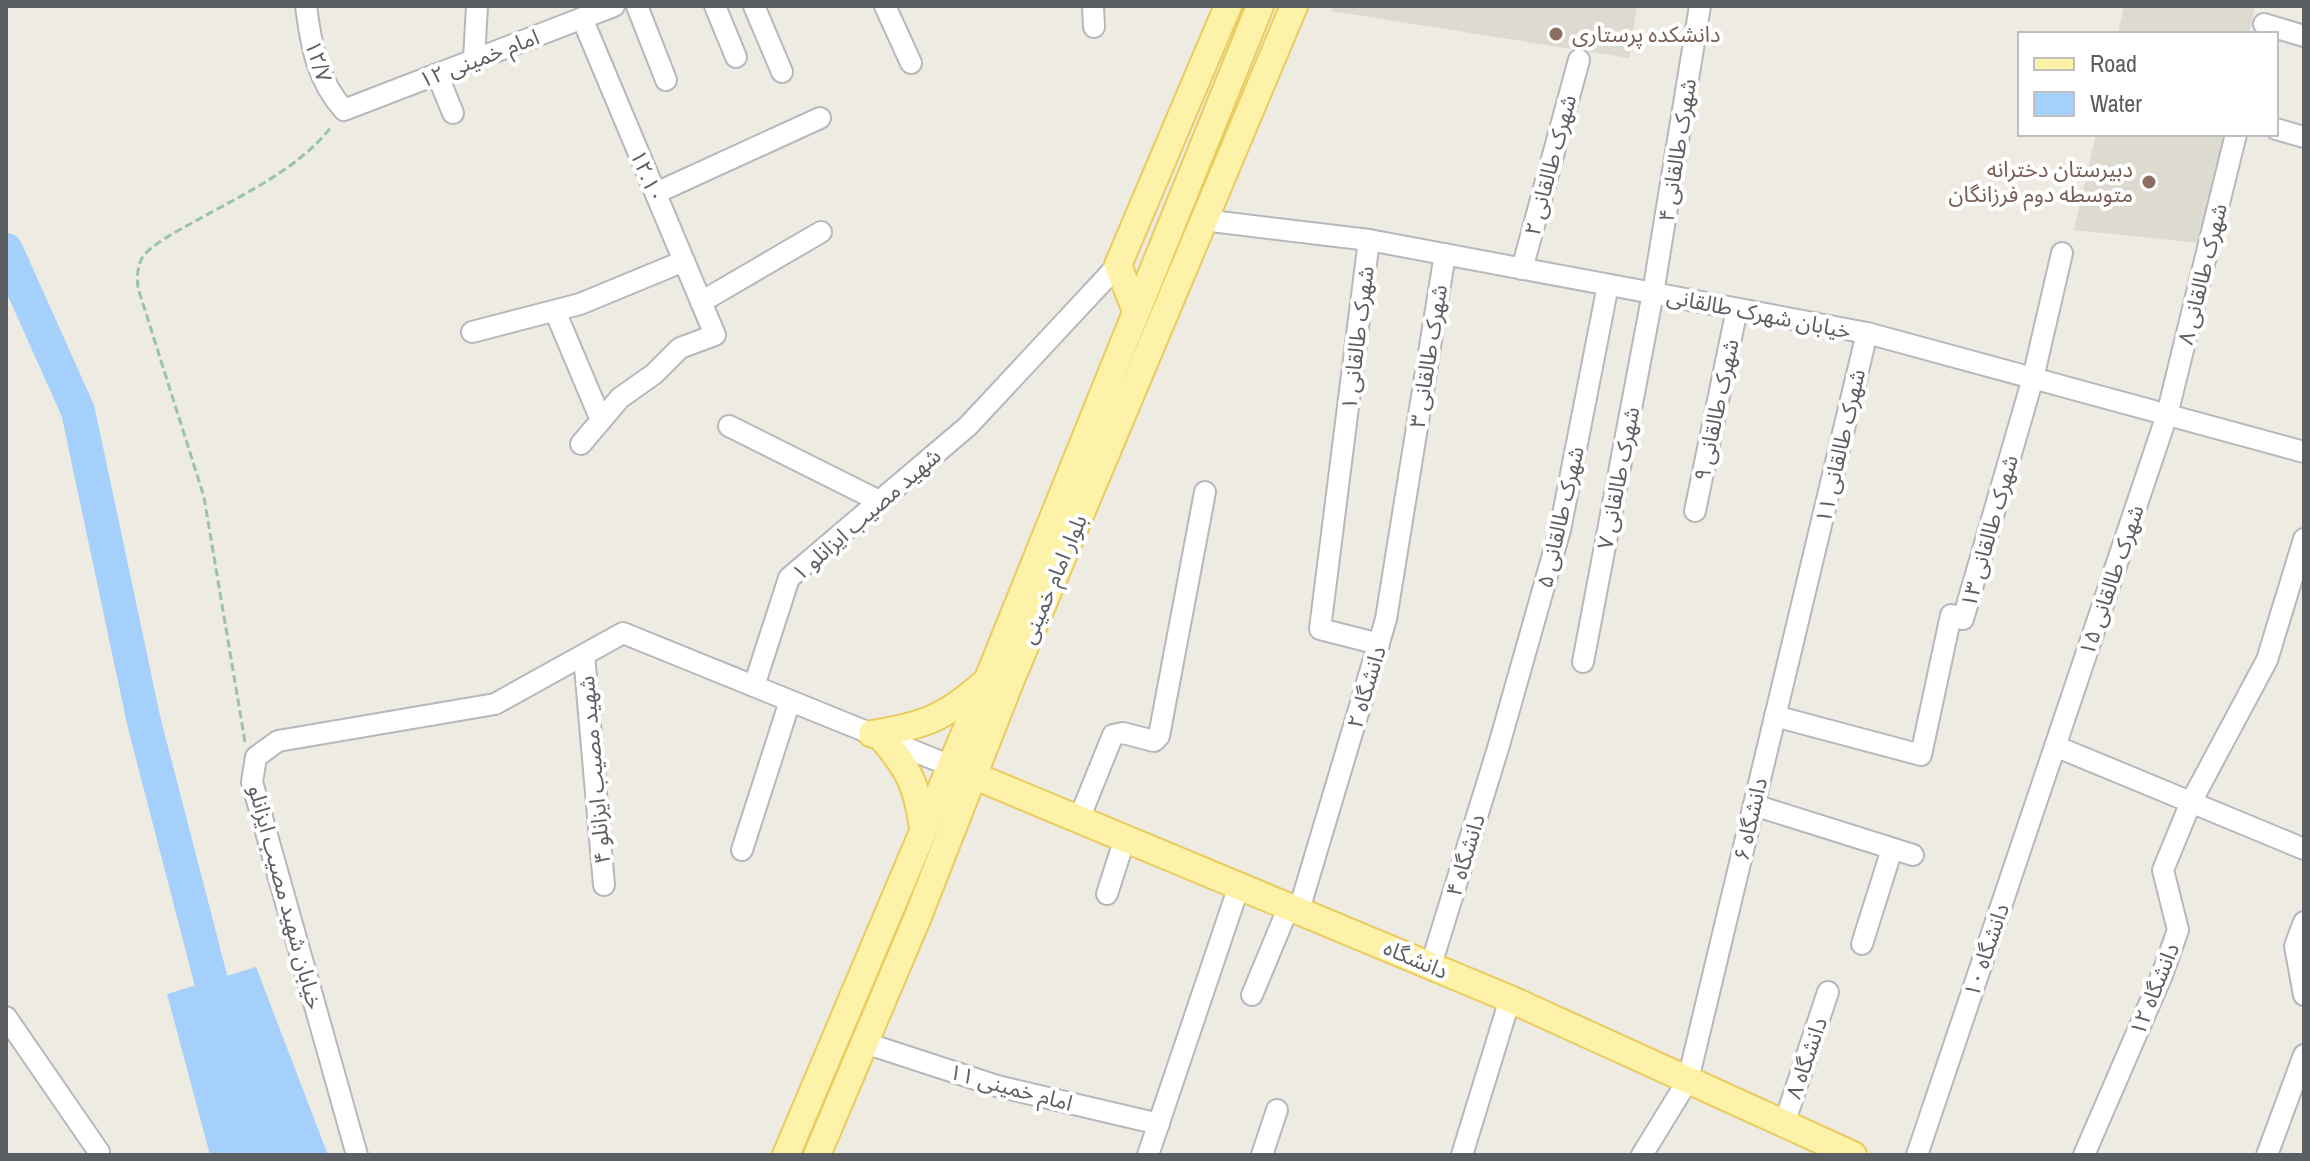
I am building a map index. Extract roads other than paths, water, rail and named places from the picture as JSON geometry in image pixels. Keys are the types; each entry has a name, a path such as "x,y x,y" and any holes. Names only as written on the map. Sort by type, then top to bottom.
{"main road":[{"path":"1136,311 1118,265 1228,6"},
{"name":"بلوار امام خمینی","path":"817,1155 917,919 987,680 1260,6"},
{"name":"بلوار امام خمینی","path":"786,1155 924,830 962,770 1010,682 1294,6"},
{"path":"1156,177 1203,220"},
{"path":"877,736 915,727 954,709 987,680"},
{"path":"877,736 905,765 919,796 924,830"},
{"name":"دانشگاه","path":"962,770 1510,999 1784,1124 1815,1147 1853,1155"}],"street":[{"name":"۱۲/۷","path":"306,6 312,49 329,93 344,110"},
{"path":"474,59 477,6"},
{"path":"637,6 666,80"},
{"path":"715,6 736,57"},
{"path":"754,6 782,72"},
{"path":"885,6 911,63"},
{"path":"1093,6 1094,27"},
{"name":"شهرک طالقانی ۴","path":"1653,293 1700,6"},
{"name":"امام خمینی ۱۲","path":"344,110 597,11"},
{"name":"۱۲.۱۰","path":"597,11 656,193 715,335 680,348 654,374 620,398 601,420"},
{"path":"2264,21 2304,36"},
{"name":"شهرک طالقانی ۲","path":"1522,269 1579,60"},
{"path":"437,74 453,113"},
{"path":"656,193 820,118"},
{"path":"2278,130 2304,137"},
{"name":"شهرک طالقانی ۸","path":"2167,415 2236,136"},
{"name":"خیابان شهرک طالقانی","path":"1203,220 1369,240 1867,333 2304,452"},
{"path":"701,302 821,232"},
{"name":"شهرک طالقانی ۱","path":"1369,240 1320,629 1379,644"},
{"path":"2033,378 2062,253"},
{"name":"شهرک طالقانی ۳","path":"1412,458 1445,254"},
{"path":"472,332 580,304 684,261"},
{"name":"شهید مصیب ایزانلو ۱","path":"754,686 789,578 968,426 1118,265"},
{"name":"شهرک طالقانی ۵","path":"1499,745 1560,530 1608,285"},
{"name":"شهرک طالقانی ۷","path":"1583,662 1653,293"},
{"name":"شهرک طالقانی ۹","path":"1695,511 1737,309"},
{"path":"555,311 601,420 581,444"},
{"name":"شهرک طالقانی ۱۱","path":"1813,559 1867,333"},
{"name":"شهرک طالقانی ۱۳","path":"1775,716 1921,755 1951,615 1963,619 2033,378"},
{"name":"شهرک طالقانی ۱۵","path":"2055,746 2167,415"},
{"path":"729,426 879,501"},
{"name":"دانشگاه ۲","path":"1252,995 1294,908 1379,644 1386,619 1412,458"},
{"path":"1079,819 1113,735 1123,733 1154,741 1159,736 1205,492"},
{"name":"دانشگاه ۱۲","path":"2084,1155 2162,975 2178,930 2163,870 2191,802 2267,660 2304,539"},
{"name":"دانشگاه ۶","path":"1642,1155 1688,1080 1813,559"},
{"name":"خیابان شهید مصیب ایزانلو","path":"357,1155 252,782 256,757 278,741 495,704 623,633 962,770"},
{"name":"شهید مصیب ایزانلو ۴","path":"584,655 604,885"},
{"path":"742,850 790,701"},
{"name":"دانشگاه ۴","path":"1431,965 1499,745"},
{"path":"2055,746 2304,849"},
{"name":"دانشگاه ۱۰","path":"1917,1155 2055,746"},
{"path":"1754,805 1913,855"},
{"path":"1107,894 1125,838"},
{"path":"1862,944 1892,849"},
{"path":"1148,1155 1239,886"},
{"path":"2304,922 2295,946 2304,995"},
{"name":"دانشگاه ۸","path":"1784,1124 1828,992"},
{"path":"1462,1155 1510,999"},
{"path":"6,1017 99,1152"},
{"name":"امام خمینی ۱۱","path":"865,1043 997,1086 1159,1124"},
{"path":"2267,1155 2304,1055"},
{"path":"1262,1155 1277,1110"}],"water":[{"path":"256,967 328,1155 210,1155 167,994"}],"waterway":[{"path":"6,250 78,411 144,722 222,1023"}],"place":[{"name":"دانشکده پرستاری","path":"1556,34"},
{"name":"دبیرستان دخترانه متوسطه دوم فرزانگان","path":"2149,182"}]}
